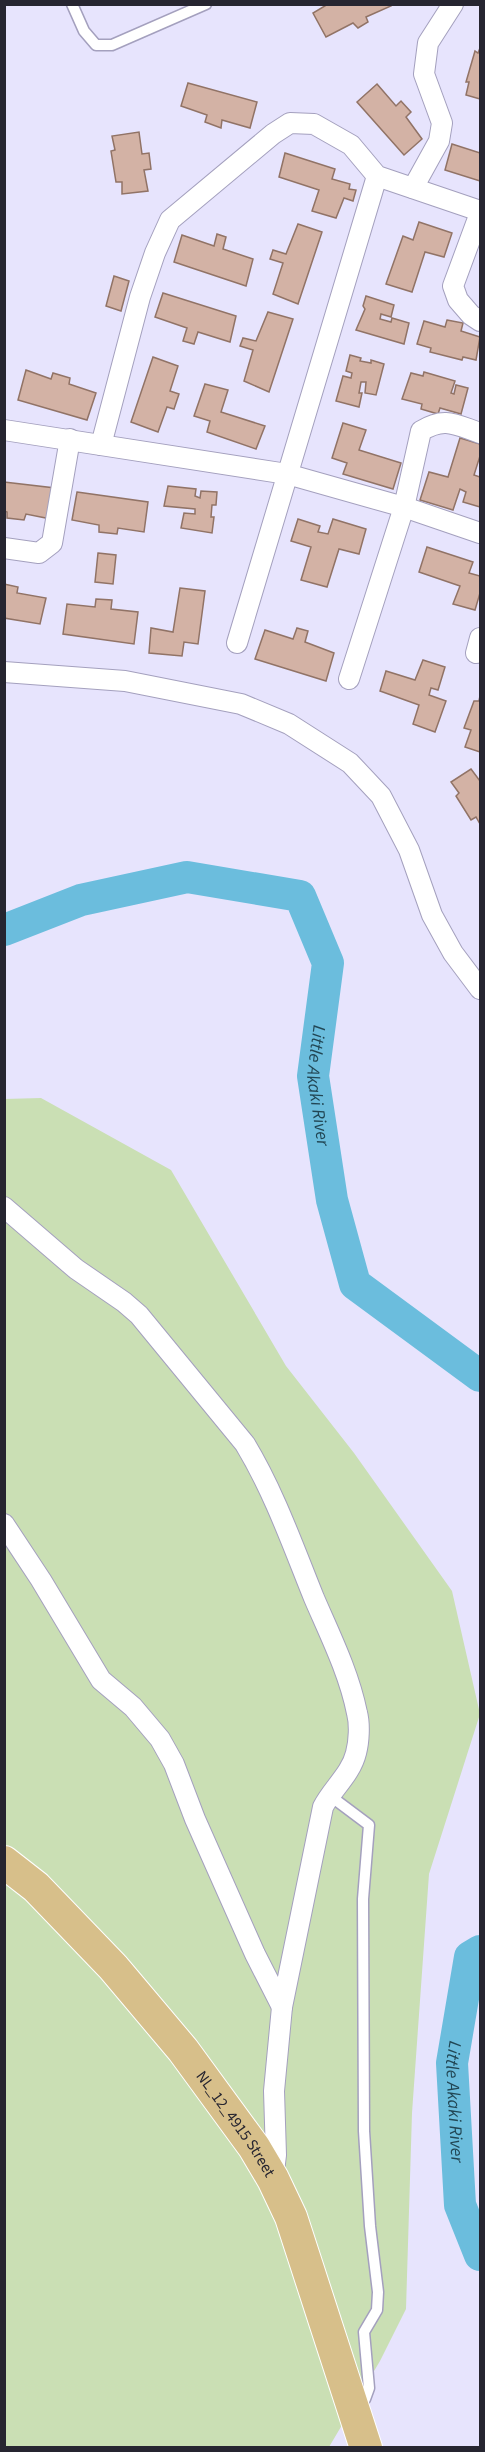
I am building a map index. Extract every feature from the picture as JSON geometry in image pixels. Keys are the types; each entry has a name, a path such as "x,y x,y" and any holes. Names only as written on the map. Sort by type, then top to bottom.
{"main road":[{"name":"NL_12_4915 Street","path":"4,1862 36,1887 64,1914 151,2012 216,2094 273,2179 291,2217 366,2448"},
{"name":"NL_12_4915 Street","path":"4,1873 32,1895 108,1977 165,2045 245,2151 282,2220 355,2448"}],"street":[{"path":"413,188 439,141 442,123 424,74 428,43 453,4"},
{"path":"101,445 140,297 155,253 170,220 273,134 290,123 314,124 351,145 377,176 480,212 453,286 458,300 471,315 480,321"},
{"path":"237,643 377,176"},
{"path":"349,679 404,507 421,431 433,423 448,422 480,433"},
{"path":"4,430 287,474 404,507 480,533"},
{"path":"4,548 39,553 52,543 70,439"},
{"path":"4,672 125,681 241,704 289,724 350,764 381,796 409,850 432,915 453,953 480,988"},
{"path":"4,1207 76,1269 139,1315 245,1444 257,1464 347,1676 358,1714 356,1754 351,1766 323,1807 282,2007 274,2091 276,2155 273,2179"},
{"path":"4,1524 41,1580 101,1680 133,1707 160,1739 174,1764 195,1818 246,1933 282,2007"}],"lane":[{"path":"72,4 84,32 96,45 112,45 206,4"},
{"path":"329,1796 369,1825 363,1899 364,2131 377,2310 364,2332 369,2388 364,2399 354,2410"}],"green space":[{"path":"41,1098 171,1170 286,1366 354,1453 452,1591 480,1714 429,1874 412,2113 406,2309 380,2361 329,2447 5,2447 4,1099"}],"building":[{"path":"328,4 390,4 391,6 366,17 368,22 358,28 353,23 326,37 313,13"},
{"path":"480,48 480,99 466,95 469,82 466,82 475,51 478,53"},
{"path":"188,83 257,102 250,128 222,120 221,128 205,122 207,115 181,106"},
{"path":"377,84 396,106 401,101 411,112 406,117 422,139 404,155 357,102"},
{"path":"139,132 142,154 149,153 151,169 144,170 148,191 122,194 122,182 116,182 111,151 115,150 112,136"},
{"path":"452,144 480,153 480,181 445,170"},
{"path":"285,153 335,169 332,179 350,184 349,189 356,190 353,201 344,198 336,218 312,211 319,190 279,177"},
{"path":"419,222 452,233 444,257 425,252 412,292 386,284 403,236 413,240"},
{"path":"298,224 322,232 298,304 273,294 283,263 270,259 273,250 286,254"},
{"path":"217,234 226,237 223,249 253,259 246,286 174,262 182,235 214,246"},
{"path":"114,276 129,281 121,311 106,306"},
{"path":"163,293 236,316 230,342 198,332 194,344 183,341 187,328 155,317"},
{"path":"366,296 394,305 391,317 381,314 380,319 391,322 392,318 409,323 404,344 356,330 365,309 363,306"},
{"path":"268,312 293,319 269,392 244,381 253,350 240,346 243,338 256,341"},
{"path":"447,320 463,323 461,331 480,337 476,360 463,357 462,360 430,352 431,348 417,344 424,321 445,327"},
{"path":"350,355 361,358 360,361 371,363 371,360 384,364 376,395 365,393 366,382 361,382 359,393 362,393 359,407 336,401 343,376 351,378 352,373 346,371"},
{"path":"153,357 178,366 170,391 179,394 174,409 167,407 158,432 131,422"},
{"path":"26,370 51,379 53,373 70,378 69,384 96,393 87,420 18,400"},
{"path":"424,372 455,381 451,393 454,394 456,385 468,388 461,414 440,408 438,414 421,409 422,404 402,399 411,373 423,376"},
{"path":"205,384 228,390 221,412 265,426 256,449 207,432 210,421 194,416"},
{"path":"343,423 366,430 359,450 401,463 393,489 343,474 347,463 332,458"},
{"path":"460,438 480,444 480,456 474,475 480,477 480,507 463,502 466,492 460,489 453,510 420,500 429,472 448,477"},
{"path":"4,482 55,488 51,519 26,514 24,520 7,518 7,512 4,511"},
{"path":"168,486 196,489 195,496 200,498 201,491 217,492 216,505 212,505 211,517 214,517 212,533 181,528 184,513 195,514 195,509 164,506"},
{"path":"77,492 148,502 144,532 118,528 117,534 99,532 99,525 72,520"},
{"path":"298,519 320,526 318,532 328,534 333,519 366,529 359,554 339,549 327,587 301,580 311,547 291,541"},
{"path":"427,547 473,562 469,573 480,576 480,593 475,610 453,604 460,586 419,572"},
{"path":"98,553 116,555 113,584 95,582"},
{"path":"4,584 18,587 17,593 46,598 40,624 4,618"},
{"path":"180,588 205,591 198,644 184,642 182,656 149,653 151,628 173,632"},
{"path":"96,599 112,600 111,609 138,612 134,644 63,634 67,604 95,607"},
{"path":"297,628 308,631 305,642 334,653 326,681 255,659 265,630 293,639"},
{"path":"423,660 445,667 438,690 431,688 429,695 446,701 435,732 413,724 419,705 380,691 386,671 415,680"},
{"path":"480,696 480,752 465,747 471,730 464,728 474,701 479,701"},
{"path":"471,769 480,781 480,824 476,817 471,820 456,796 459,793 451,782"}],"waterway":[{"name":"Little Akaki River","path":"4,930 81,900 187,877 300,896 328,963 313,1076 332,1200 355,1284 480,1376"},
{"name":"Little Akaki River","path":"480,1951 470,1957 452,2063 460,2205 480,2255"}]}
